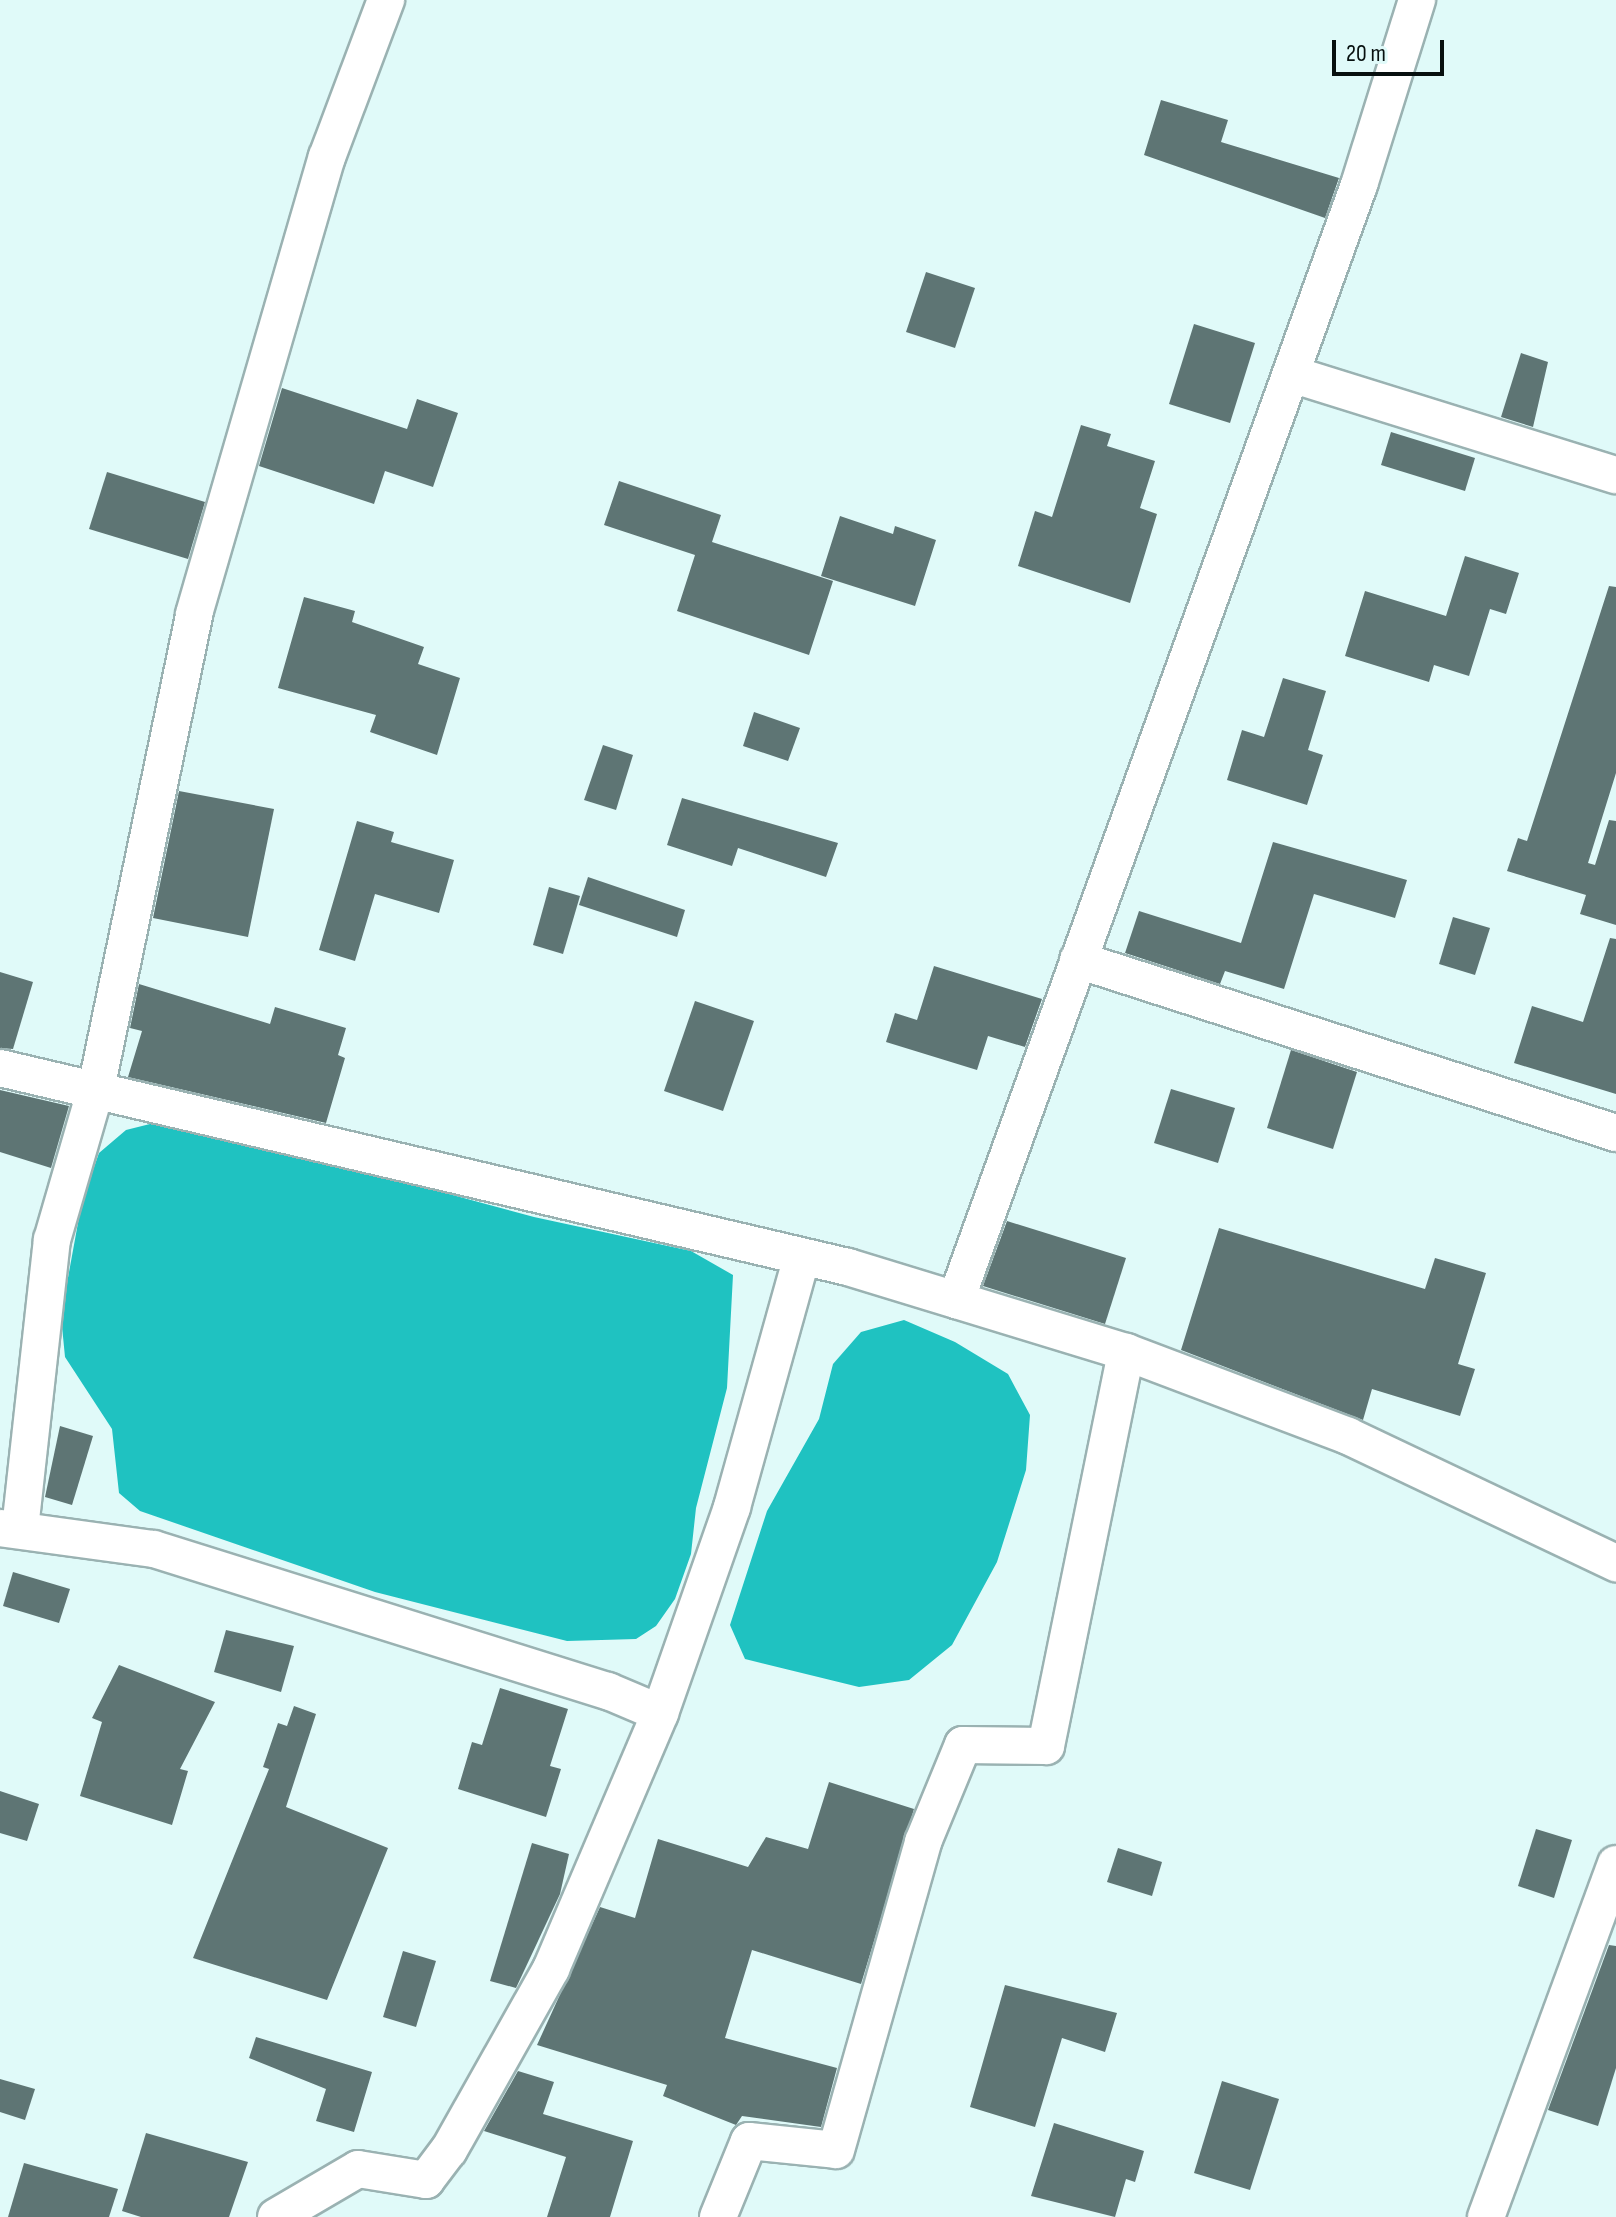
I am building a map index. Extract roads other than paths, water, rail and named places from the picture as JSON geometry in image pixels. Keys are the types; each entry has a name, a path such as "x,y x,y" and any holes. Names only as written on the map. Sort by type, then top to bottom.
{"street":[{"path":"386,0 327,157 194,614 96,1089 52,1240 10,1528 154,1549 608,1691 660,1713"},
{"path":"956,1300 1291,374 1417,0"},
{"path":"1291,374 1616,475"},
{"path":"1078,960 1616,1133"},
{"path":"0,1068 802,1257 1126,1352 1348,1436 1616,1563"},
{"path":"276,2217 358,2169 426,2180 449,2150 551,1969 660,1713 732,1507 802,1257"},
{"path":"718,2217 749,2141 836,2150 923,1842 963,1745 1046,1746 1126,1352"},
{"path":"1486,2217 1616,1864"}],"water":[{"path":"170,1119 534,1217 691,1251 733,1275 727,1388 696,1508 691,1554 675,1599 656,1626 636,1639 567,1641 375,1592 140,1511 119,1493 112,1429 65,1357 61,1316 82,1201 99,1153 126,1130"},
{"path":"904,1320 955,1342 1008,1374 1030,1415 1026,1470 997,1562 952,1645 909,1680 859,1687 745,1659 730,1625 767,1511 819,1419 833,1364 861,1332"}]}
